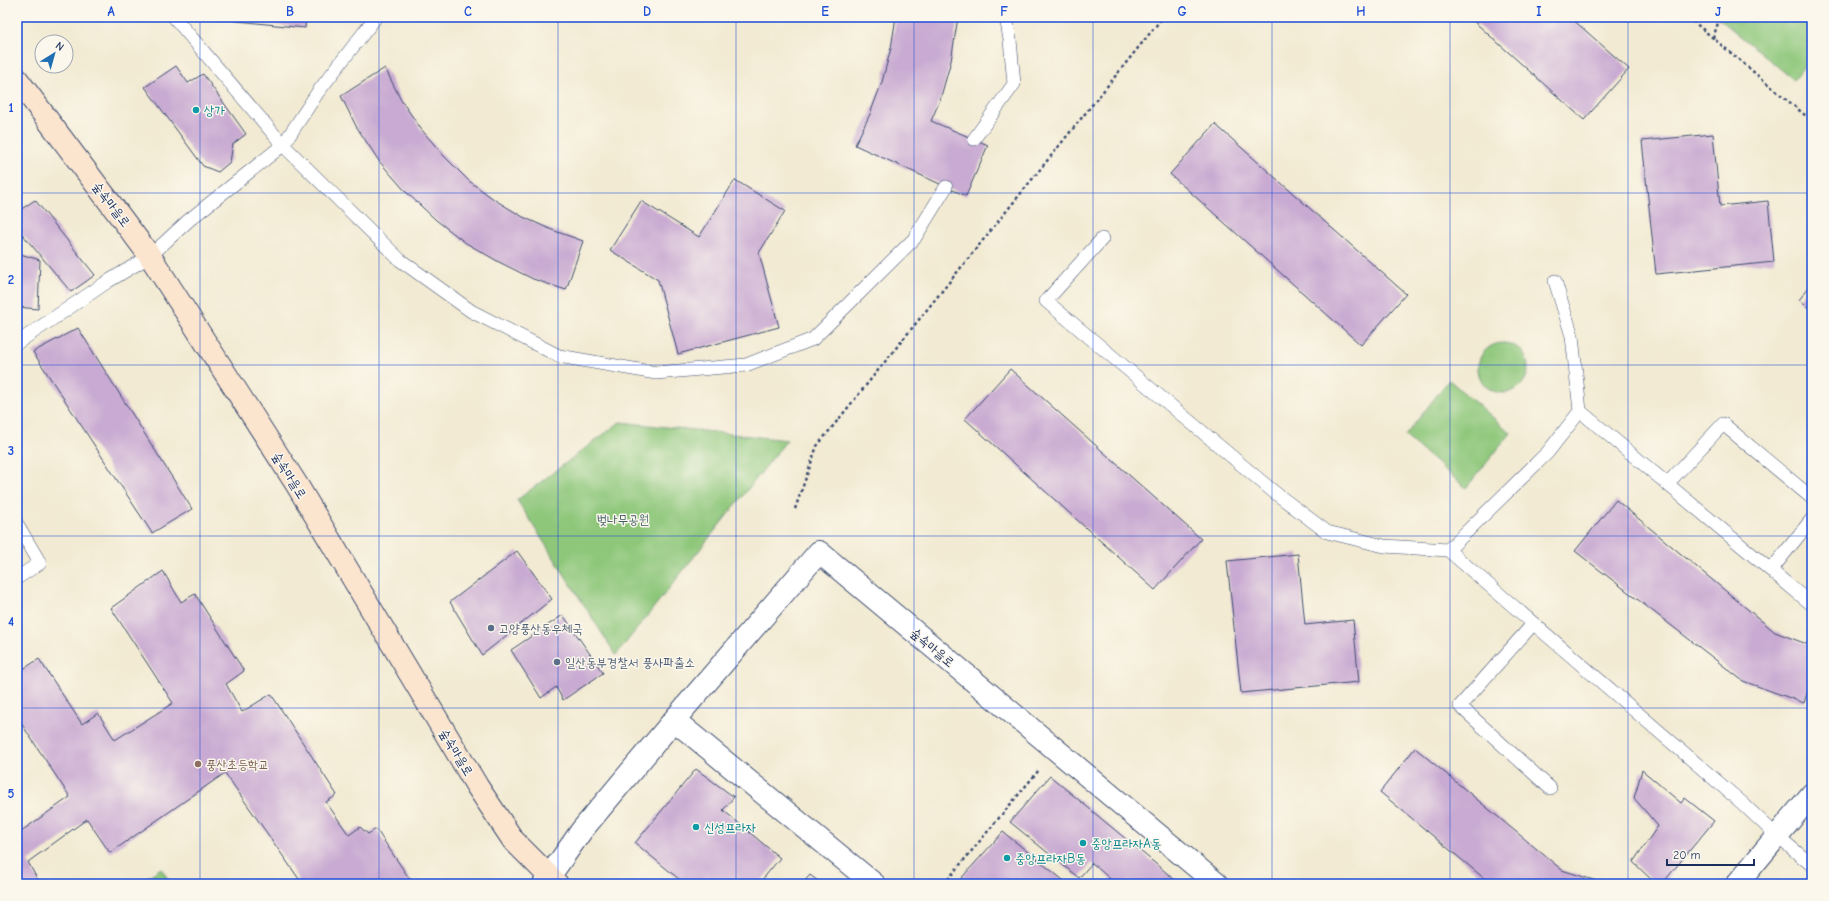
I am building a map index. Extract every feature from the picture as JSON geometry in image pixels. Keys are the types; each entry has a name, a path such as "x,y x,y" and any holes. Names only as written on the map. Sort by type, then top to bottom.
{"main road":[{"name":"숲속마을로","path":"17,79 150,256 296,485 477,786 513,840 551,882"}],"street":[{"name":"숲속마을로","path":"551,882 582,830 674,720 819,552 1217,884"},
{"path":"674,720 874,884"},
{"path":"1737,884 1812,794"}],"lane":[{"path":"174,17 283,145 400,260 471,311 559,356 656,374 746,365 813,339 914,239 946,187"},
{"path":"17,343 107,282 150,256 190,220 283,145 318,92 376,17"},
{"path":"974,139 1014,84 1010,40 1006,17"},
{"path":"1102,239 1046,302 1274,492 1327,532 1384,546 1448,550 1812,865"},
{"path":"1448,550 1548,452 1580,411 1572,336 1555,282"},
{"path":"1580,411 1810,603"},
{"path":"1668,484 1723,424 1812,498"},
{"path":"1771,570 1812,519"},
{"path":"17,524 40,563 17,578"},
{"path":"1533,624 1460,706 1550,788"}],"path":[{"path":"795,509 817,446 1163,17"},
{"path":"1688,17 1812,121"},
{"path":"1713,38 1720,17"},
{"path":"944,884 1039,769"}],"green space":[{"path":"1717,17 1812,17 1812,58 1794,80"},
{"path":"1503,343 1513,345 1521,350 1526,358 1528,368 1526,378 1521,386 1513,391 1503,393 1493,391 1485,386 1480,378 1478,368 1480,358 1485,350 1493,345"},
{"path":"1449,380 1511,433 1466,488 1405,436"},
{"name":"벚나무공원","path":"620,422 787,440 616,655 517,500"},
{"path":"161,868 171,884 137,884"}],"building":[{"path":"199,17 306,17 305,28"},
{"path":"896,17 958,17 951,61 940,100 931,121 988,145 966,196 855,145 870,114 882,82 891,48"},
{"path":"1469,17 1570,17 1629,69 1584,120"},
{"name":"상가","path":"176,66 188,83 203,74 246,134 233,144 230,162 218,172 203,166 145,87"},
{"path":"385,68 401,100 421,129 444,156 469,181 495,200 523,217 552,230 583,241 566,290 533,279 466,243 436,220 406,192 379,161 356,126 341,96"},
{"path":"1215,124 1406,294 1361,345 1170,174"},
{"path":"1713,134 1720,206 1768,201 1774,262 1656,274 1642,141"},
{"path":"735,180 785,211 759,253 779,327 678,354 658,280 610,250 641,201 699,237"},
{"path":"35,200 95,275 71,292 17,228 17,212"},
{"path":"17,253 40,260 38,309 17,307"},
{"path":"1812,283 1812,311 1799,300"},
{"path":"78,328 192,509 152,533 33,352"},
{"path":"1010,369 1201,539 1155,590 965,419"},
{"path":"1616,500 1775,632 1812,646 1812,677 1804,703 1743,681 1575,551"},
{"name":"고양풍산동우체국","path":"517,551 552,599 482,655 450,602"},
{"path":"1298,554 1305,625 1353,620 1359,682 1241,693 1227,561"},
{"path":"163,571 181,602 195,594 244,671 226,684 242,712 271,694 337,795 326,802 349,835 360,827 368,834 376,829 413,884 293,884 299,879 225,773 110,853 87,819 28,862 40,884 17,884 17,834 70,797 17,717 17,673 39,659 82,724 98,713 115,740 173,703 111,608"},
{"name":"일산동부경찰서 풍사파출소","path":"563,615 603,673 563,700 556,687 541,698 511,650"},
{"path":"1415,748 1562,870 1606,884 1491,884 1380,792"},
{"name":"신성프라자","path":"696,769 734,797 723,810 780,858 762,880 766,884 685,884 635,843"},
{"path":"1642,770 1681,803 1685,798 1714,821 1662,884 1656,884 1633,862 1658,826 1634,798"},
{"name":"중앙프라자A동","path":"1050,776 1180,884 1133,884 1129,881 1127,884 1116,884 1092,863 1079,878 1010,822"},
{"name":"중앙프라자B동","path":"1003,832 1068,884 956,884"},
{"path":"810,875 822,884 802,884"}],"place":[{"name":"상가","path":"196,110"},
{"name":"고양풍산동우체국","path":"491,628"},
{"name":"일산동부경찰서 풍사파출소","path":"557,662"},
{"name":"풍산초등학교","path":"198,764"},
{"name":"신성프라자","path":"696,827"},
{"name":"중앙프라자A동","path":"1083,843"},
{"name":"중앙프라자B동","path":"1007,858"}]}
